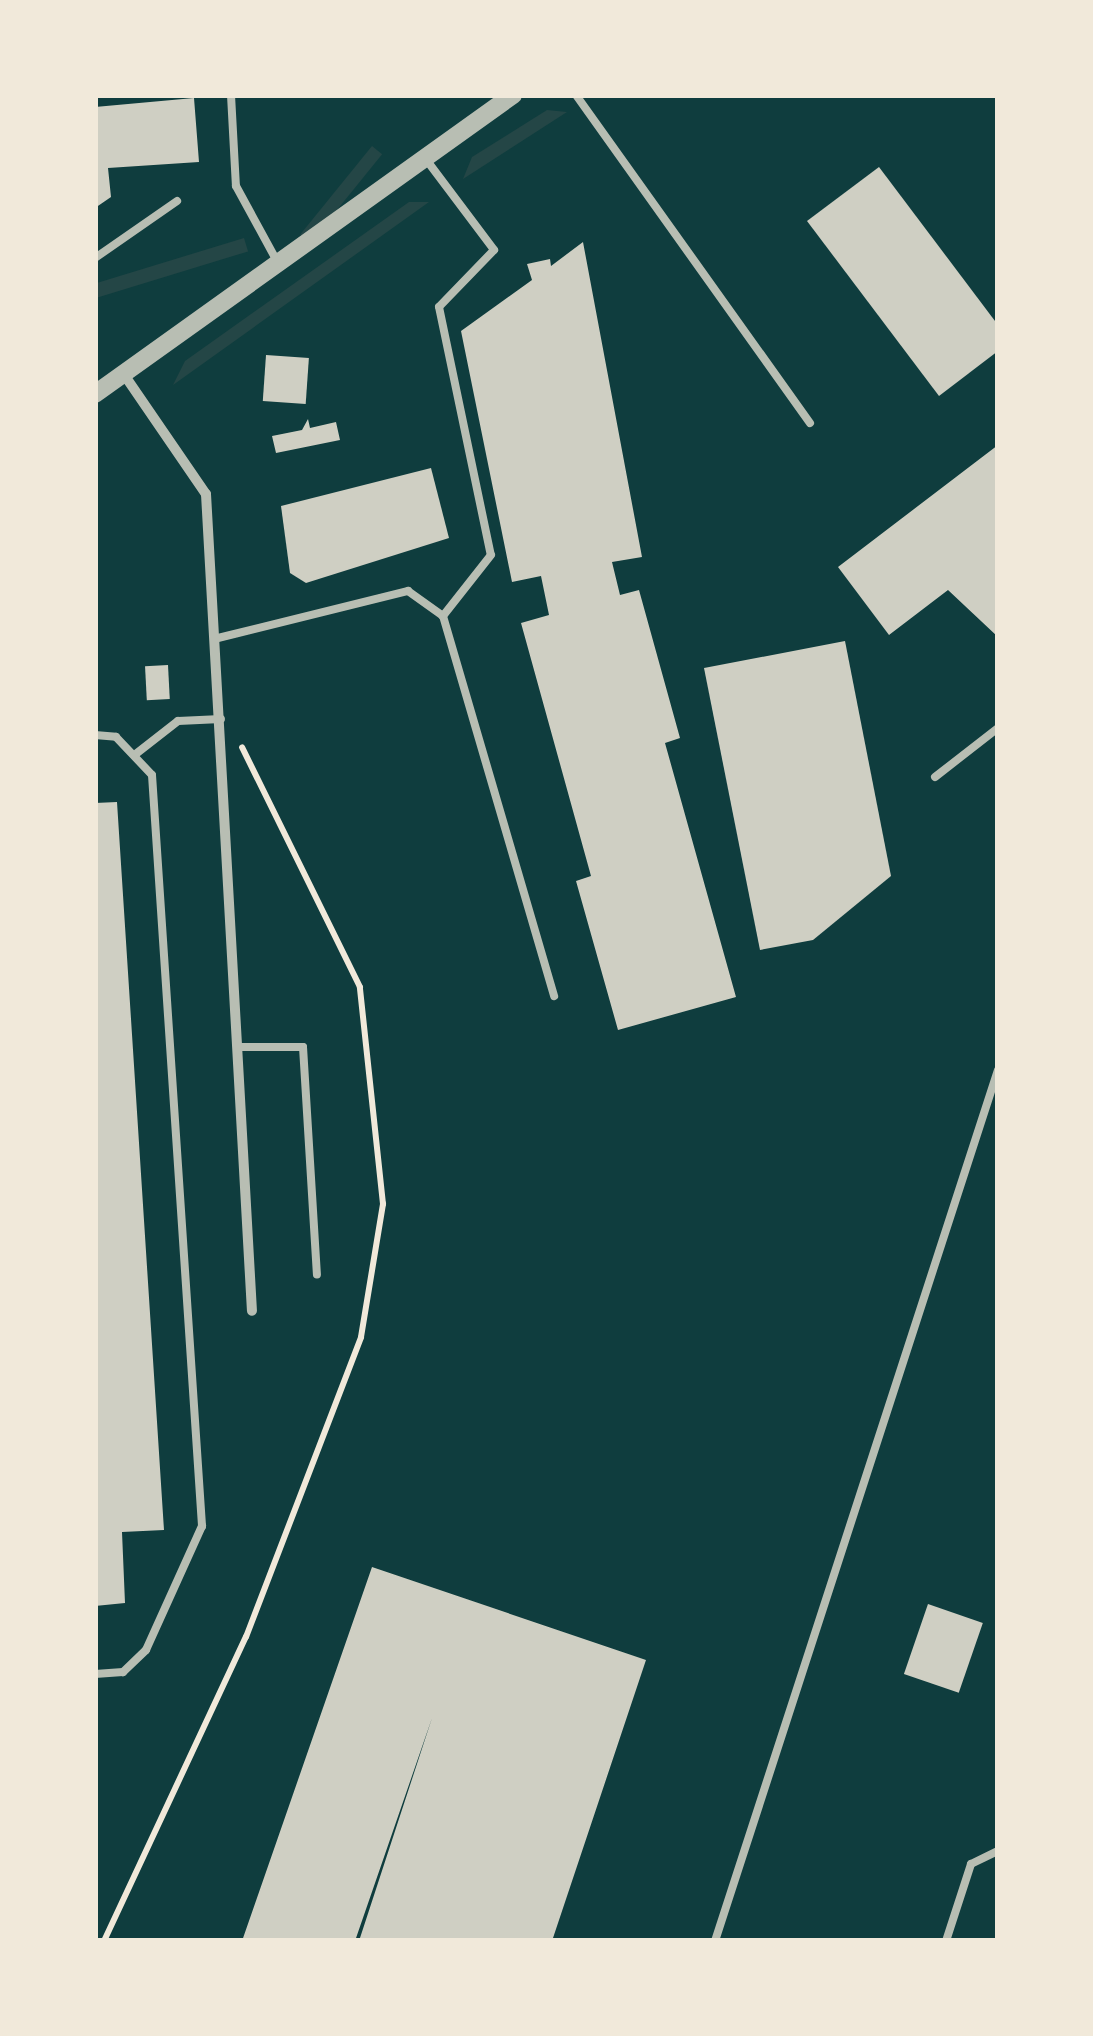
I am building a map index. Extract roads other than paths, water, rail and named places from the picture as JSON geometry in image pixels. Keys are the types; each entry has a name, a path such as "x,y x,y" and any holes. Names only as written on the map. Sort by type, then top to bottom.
{"street":[{"path":"95,394 513,95"},
{"path":"124,374 206,494 218,638 252,1311"}],"lane":[{"path":"231,95 236,186 278,263"},
{"path":"576,95 810,424"},
{"path":"425,158 494,250 439,307 492,555 444,616"},
{"path":"95,258 177,201"},
{"path":"218,638 408,591 444,616 554,996"},
{"path":"137,752 178,720 222,719"},
{"path":"935,778 998,728"},
{"path":"95,735 137,752 152,775 202,1526 146,1650 123,1672 95,1674"},
{"path":"239,1047 302,1047 317,1274"},
{"path":"716,1941 998,1070"},
{"path":"946,1941 971,1864 998,1851"}]}
